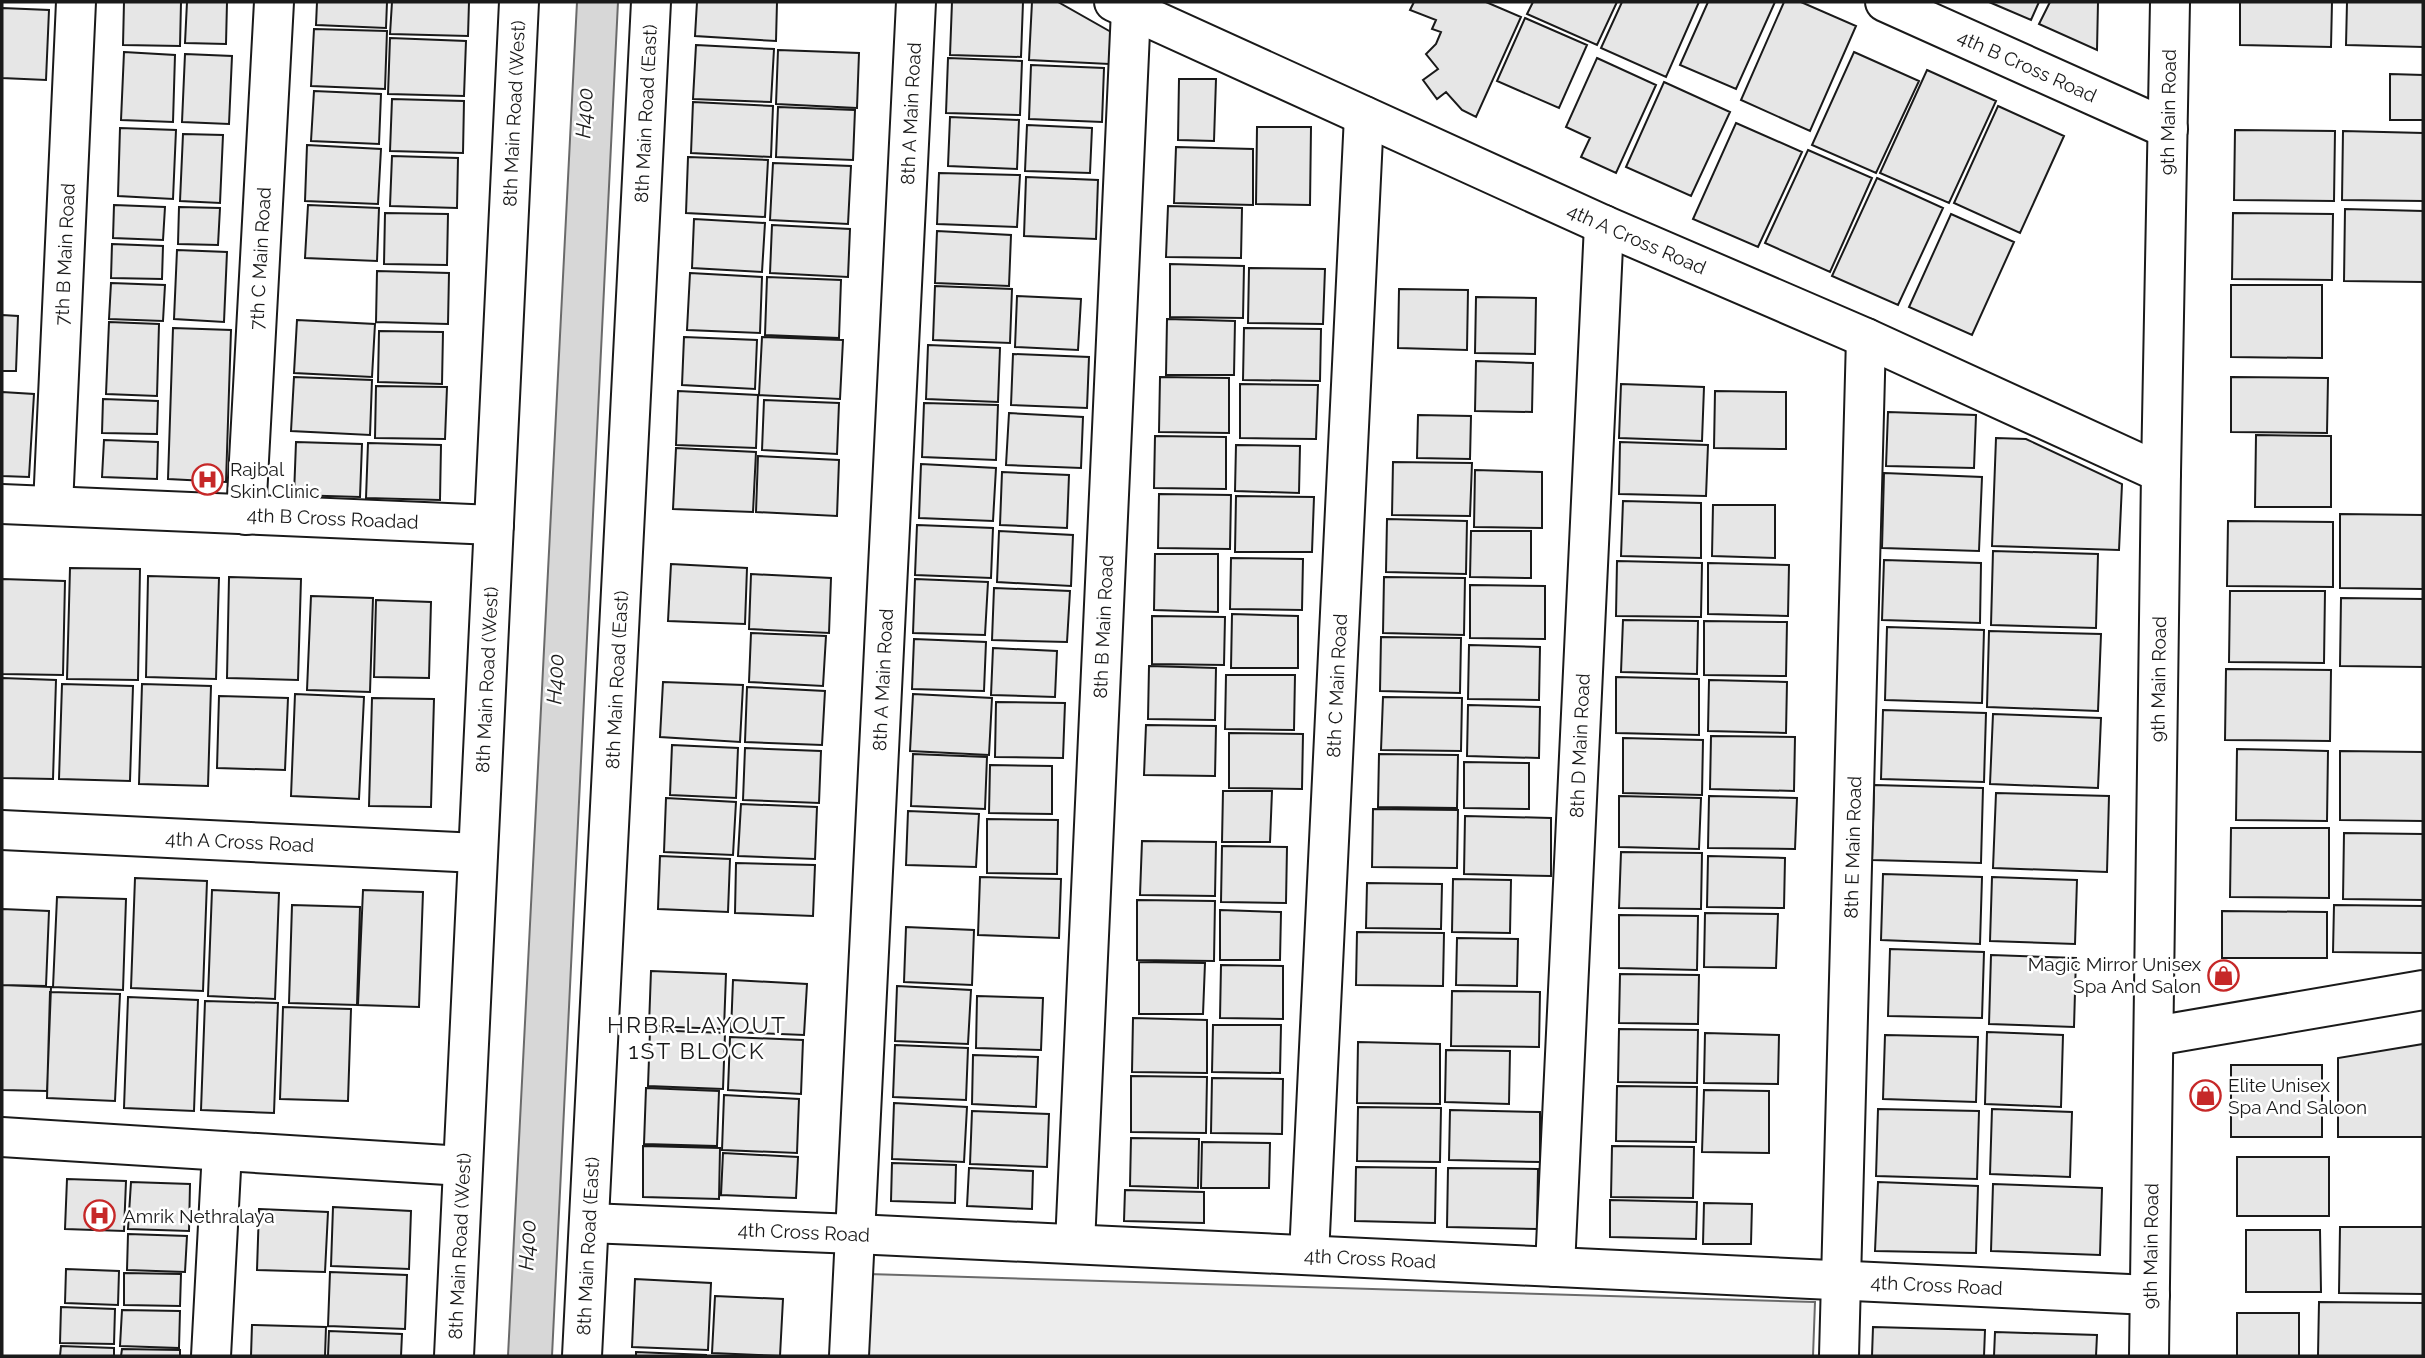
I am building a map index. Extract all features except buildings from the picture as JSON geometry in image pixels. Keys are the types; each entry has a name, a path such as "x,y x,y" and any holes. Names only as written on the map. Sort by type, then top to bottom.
{"street":[{"name":"7th B Main Road","path":"53,506 76,2"},
{"name":"7th C Main Road","path":"246,515 274,2"},
{"name":"8th Main Road (West)","path":"454,1356 519,2"},
{"name":"8th Main Road (East)","path":"582,1356 651,2"},
{"name":"8th A Main Road","path":"849,1356 916,2"},
{"name":"4th B Cross Road","path":"1885,2 2168,129"},
{"name":"9th Main Road","path":"2150,1356 2170,2"},
{"name":"4th A Cross Road","path":"1122,6 1604,225 1866,338 2161,472"},
{"name":"8th B Main Road","path":"1075,1244 1122,6"},
{"name":"8th C Main Road","path":"1309,1255 1364,116"},
{"name":"8th D Main Road","path":"1555,1267 1604,225"},
{"name":"8th E Main Road","path":"1839,1356 1866,338"},
{"name":"4th B Cross Roadad","path":"2,504 494,525"},
{"name":"4th A Cross Road","path":"2,830 478,853"},
{"path":"2155,1036 2423,990"},
{"path":"2,1138 463,1166"},
{"path":"211,1356 222,1151"},
{"name":"4th Cross Road","path":"589,1223 2150,1295"}],"shaded area":[{"path":"868,1274 1815,1302 1813,1356 866,1356"}],"water":[{"name":"H400","path":"577,2 618,2 552,1356 508,1356"}],"place":[{"name":"Rajbal Skin Clinic","path":"207,480"},
{"name":"Magic Mirror Unisex Spa And Salon","path":"2224,975"},
{"name":"Elite Unisex Spa And Saloon","path":"2205,1096"},
{"name":"Amrik Nethralaya","path":"100,1216"}],"district":[{"name":"HRBR LAYOUT 1ST BLOCK","path":"697,1037"}]}
